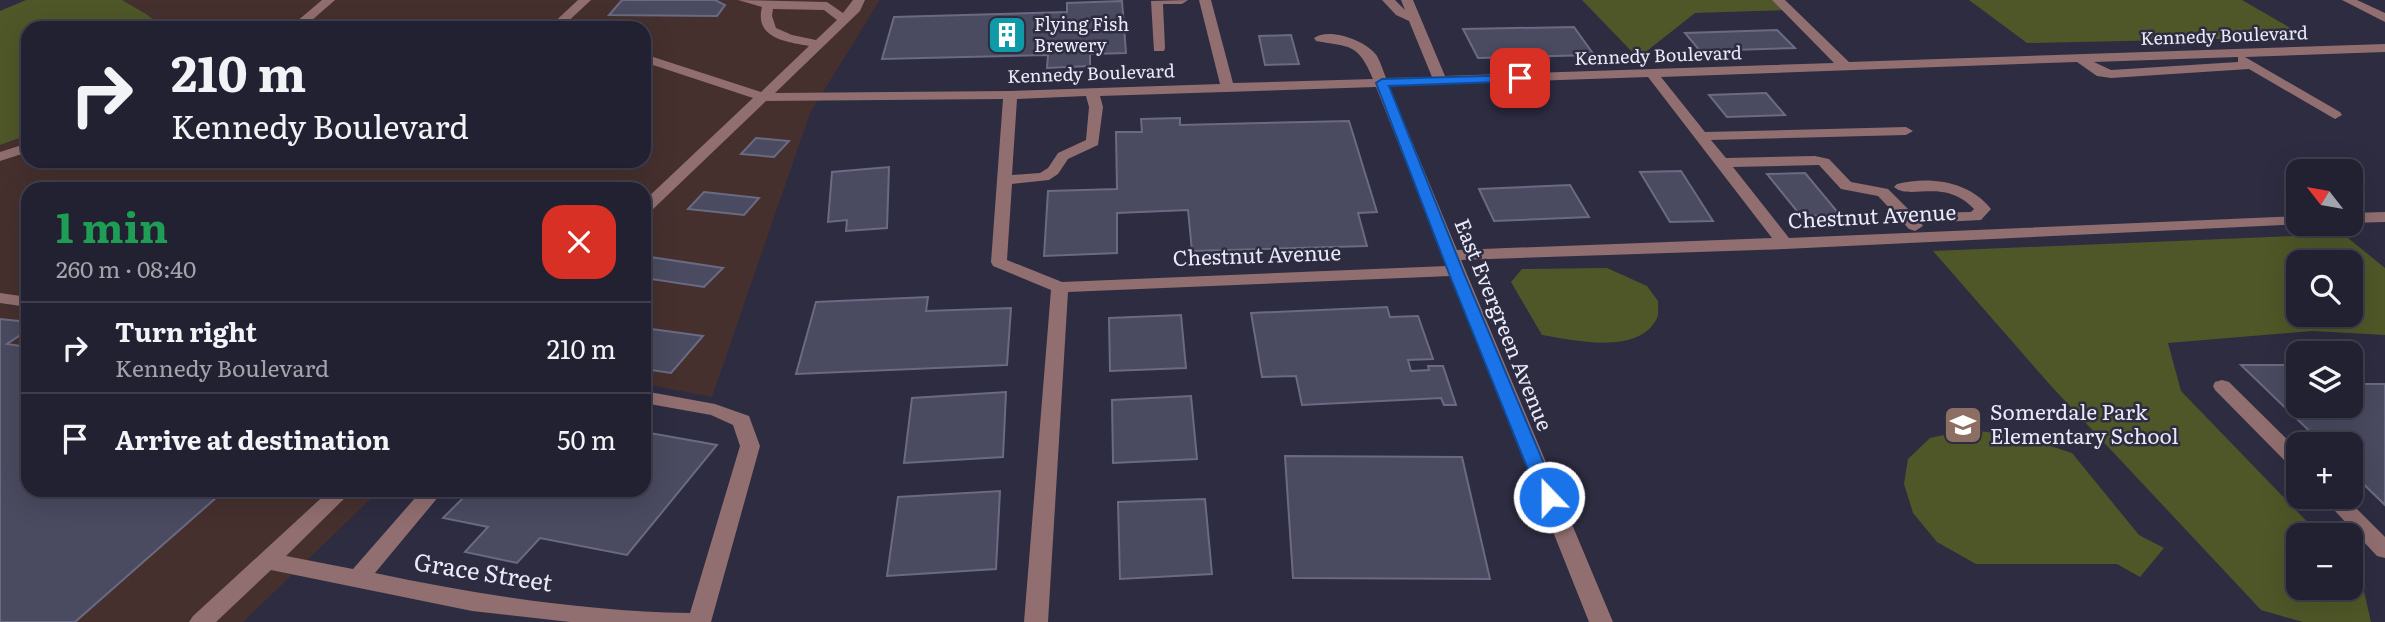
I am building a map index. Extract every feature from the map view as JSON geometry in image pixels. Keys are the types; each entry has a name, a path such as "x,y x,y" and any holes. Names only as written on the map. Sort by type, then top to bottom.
{"street":[{"path":"304,21 329,0"},
{"path":"562,21 585,0"},
{"path":"744,0 768,5 827,6 837,11 844,20"},
{"path":"651,202 844,20 856,8 859,0"},
{"path":"1159,48 1156,0 1182,0"},
{"path":"1205,0 1228,88"},
{"path":"1388,0 1400,12 1413,19"},
{"path":"1407,0 1440,81"},
{"path":"1778,0 1847,68"},
{"path":"2348,0 2385,18"},
{"path":"768,5 764,15 765,25 771,32 819,44"},
{"name":"East Evergreen Avenue","path":"1320,38 1338,38 1356,44 1370,56 1452,263 1601,622"},
{"name":"Kennedy Boulevard","path":"651,60 763,97 1228,88 2385,48"},
{"path":"2231,53 2334,115"},
{"path":"2081,59 2102,73 2111,74 2252,65"},
{"path":"1652,74 1785,244"},
{"path":"1004,180 1044,177 1053,171 1063,156 1093,142 1096,107 1092,92"},
{"path":"1010,94 999,262 1060,286 1036,622"},
{"path":"1701,136 1906,131"},
{"path":"0,157 21,150"},
{"path":"1722,163 1824,162 1846,186 1883,192 1922,235"},
{"path":"1902,187 1948,186 1961,189 1983,209 1975,217 1908,218"},
{"path":"2363,219 2381,220"},
{"name":"Chestnut Avenue","path":"1060,286 1922,235 2286,220"},
{"path":"0,298 21,301"},
{"path":"2222,386 2286,450"},
{"path":"651,398 715,410 742,421 750,446 699,622"},
{"path":"201,622 336,497"},
{"path":"358,578 427,497"},
{"path":"2344,509 2385,550"},
{"name":"Grace Street","path":"267,561 472,603 640,621 694,622"}],"shaded area":[{"path":"122,0 880,0 810,113 712,397 651,385 651,182 21,182 21,497 373,497 243,622 0,622 0,145 21,138 21,168 651,168 651,21 156,21"}],"green space":[{"path":"26,0 122,0 156,21 21,21 21,138 0,145 0,11"},
{"path":"1582,0 1776,0 1785,10 1695,13 1638,58"},
{"path":"1969,0 2242,0 2306,37 2027,43"},
{"path":"2345,236 2363,250 2286,250 2286,327 2363,327 2363,250 2385,268 2385,335 2312,331 2168,343 2181,391 2286,500 2286,509 2295,509 2308,523 2286,523 2286,600 2363,600 2363,587 2371,622 2303,622 2261,610 2051,386 1933,251"},
{"path":"1607,268 1647,286 1658,301 1657,318 1648,330 1636,337 1604,343 1542,335 1511,282 1522,269"},
{"path":"1967,430 2017,435 2072,453 2139,535 2164,548 2140,577 2117,564 1976,564 1937,542 1913,513 1904,484 1908,459 1930,438"}],"building":[{"path":"622,0 715,0 725,5 717,16 609,15"},
{"name":"Flying Fish Brewery","path":"1122,1 1126,53 1090,54 1090,66 1047,68 1048,55 882,59 894,17 1067,12 1067,3"},
{"path":"1574,27 1594,55 1478,58 1463,29"},
{"path":"1777,30 1795,48 1700,51 1685,33"},
{"path":"1291,35 1299,64 1265,65 1259,36"},
{"path":"1766,93 1785,115 1727,117 1709,95"},
{"path":"1180,118 1180,125 1349,121 1377,212 1358,213 1367,246 1192,251 1188,210 1117,213 1117,253 1044,256 1048,191 1117,189 1116,132 1142,132 1141,119"},
{"path":"756,138 789,141 774,157 741,154"},
{"path":"889,167 887,228 846,231 847,220 828,222 832,172"},
{"path":"1681,171 1713,221 1670,222 1640,172"},
{"path":"1805,173 1840,215 1801,216 1767,174"},
{"path":"1570,185 1589,217 1494,221 1479,189"},
{"path":"704,192 759,198 744,215 688,209"},
{"path":"651,257 723,268 704,287 651,279"},
{"path":"928,297 926,311 1011,308 1007,365 796,374 816,302"},
{"path":"1387,307 1390,317 1418,316 1433,359 1408,360 1411,371 1429,370 1428,366 1443,366 1456,405 1444,405 1441,398 1302,405 1296,376 1262,377 1251,313"},
{"path":"1181,315 1186,368 1110,371 1109,318"},
{"path":"0,319 21,321 21,335 7,344 21,346 21,497 217,497 75,622 0,622"},
{"path":"651,329 703,336 671,373 651,370"},
{"path":"2241,365 2286,365 2286,408"},
{"path":"2363,384 2385,384 2385,505 2363,484 2363,432 2311,432 2296,418 2363,418"},
{"path":"1006,392 1003,457 904,463 912,398"},
{"path":"1191,396 1197,459 1113,463 1112,400"},
{"path":"651,433 717,445 627,555 540,538 517,563 465,552 488,527 443,518 464,497 651,497"},
{"path":"1285,456 1462,457 1490,579 1293,578"},
{"path":"1000,491 996,569 887,576 898,497"},
{"path":"1205,499 1212,574 1120,579 1118,502"}],"place":[{"name":"Flying Fish Brewery","path":"1007,35"},
{"name":"Somerdale Park Elementary School","path":"1963,425"}],"route":[{"path":"1520,78 1382,83 1455,271 1549,497"}]}
